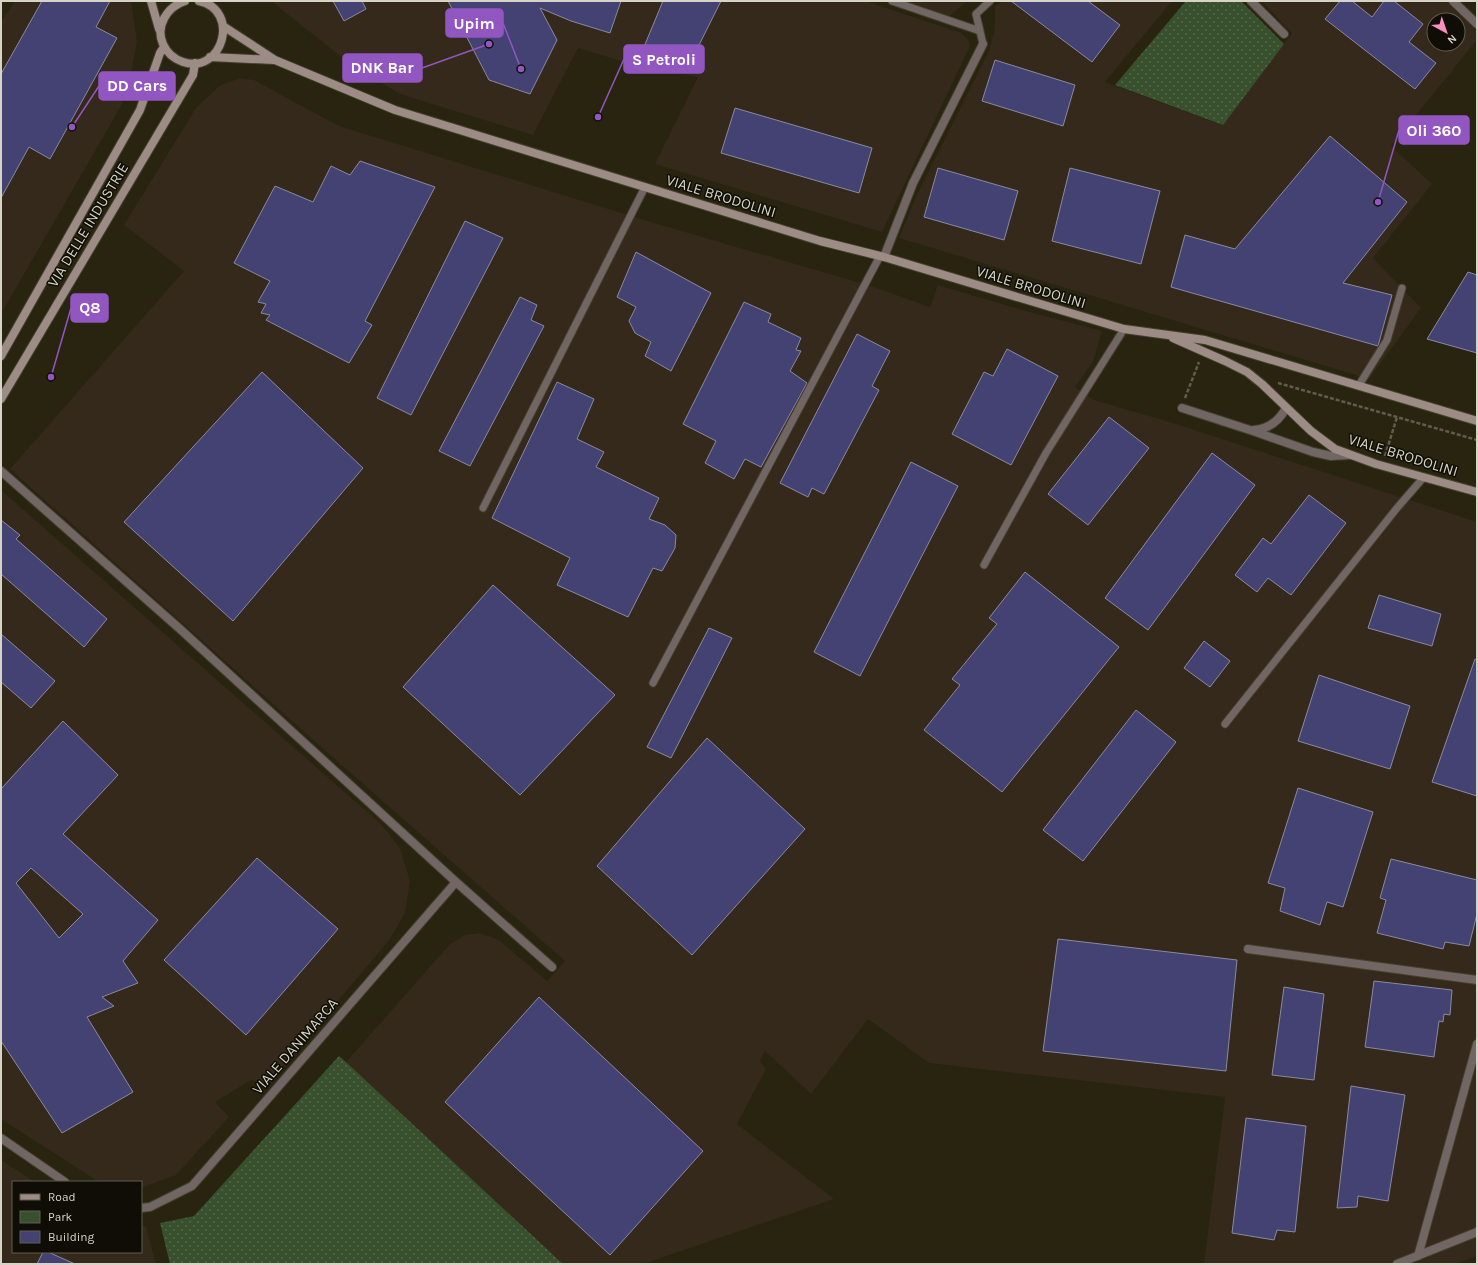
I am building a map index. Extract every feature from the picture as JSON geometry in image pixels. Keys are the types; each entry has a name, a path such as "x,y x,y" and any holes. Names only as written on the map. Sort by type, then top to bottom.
{"street":[{"path":"151,1 164,47 170,55 186,63 195,63 210,57 217,51 224,35 224,26 216,11 210,6 199,1"},
{"path":"160,32 162,22 167,13 174,6 185,1"},
{"path":"1251,1 1284,34"},
{"path":"1453,1 1477,24"},
{"name":"VIALE BRODOLINI","path":"224,26 275,60 395,110 820,241 882,256 1124,330 1205,340 1477,421"},
{"path":"882,256 913,183 983,44"},
{"name":"VIA DELLE INDUSTRIE","path":"1,356 140,110 160,54 164,47"},
{"name":"VIALE BRODOLINI","path":"210,57 275,60"},
{"name":"VIA DELLE INDUSTRIE","path":"1,399 193,75 195,63"},
{"name":"VIALE BRODOLINI","path":"1165,335 1247,372 1262,384 1311,431 1336,449 1382,466 1477,492"},
{"path":"1182,408 1253,430 1313,452 1330,456 1350,455"},
{"path":"1253,430 1260,430 1276,422 1281,418 1286,408"},
{"path":"1,470 180,629 456,882 552,967"},
{"name":"VIALE DANIMARCA","path":"142,1208 150,1207 192,1186 456,882"},
{"path":"1248,949 1477,980"},
{"path":"1418,1256 1477,1044"},
{"path":"1,1138 64,1181"},
{"path":"1397,1264 1477,1232"}],"lane":[{"path":"892,1 980,31"},
{"path":"983,44 976,14 990,1"},
{"path":"484,508 645,187"},
{"path":"653,683 882,256"},
{"path":"1359,385 1387,340 1402,288"},
{"path":"984,565 1046,454 1124,330"},
{"path":"1225,724 1397,508 1423,478"}],"path":[{"path":"1182,408 1202,352"},
{"path":"1274,382 1477,440"},
{"path":"1382,466 1397,417"}],"shaded area":[{"path":"15,1 131,1 137,42 129,83 121,106 1,314 1,22"},
{"path":"271,1 865,1 961,33 969,41 969,48 882,232 655,164 698,77 624,62 578,48 533,135 400,94 350,64"},
{"path":"906,1 967,1 950,16"},
{"path":"1002,1 1172,1 1105,82 1222,125 1292,33 1261,1 1446,1 1457,12 1426,12 1426,52 1466,52 1466,20 1477,31 1477,40 1391,146 1432,184 1373,258 1421,308 1369,379 899,238 916,197 989,51 995,28 995,7"},
{"path":"240,78 254,80 339,126 644,220 871,286 930,307 938,285 1026,311 1102,331 1093,362 1075,387 1094,400 1173,423 1477,522 1477,1256 1455,1264 1204,1264 1225,1097 929,1063 868,1019 811,1094 765,1051 760,1061 766,1069 737,1124 834,1199 643,1264 563,1264 346,1062 450,944 465,935 480,933 499,940 547,981 565,961 337,761 10,469 184,271 124,225 196,108 219,86"},
{"path":"1,490 381,824 400,848 410,881 405,913 390,939 268,1084 251,1080 215,1102 229,1117 176,1175 142,1188 142,1181 97,1181 1,1119"},
{"path":"1,1160 33,1181 12,1181 12,1253 142,1253 142,1226 146,1226 156,1264 1,1264"}],"green space":[{"path":"1186,1 1241,1 1284,44 1223,125 1115,85"},
{"path":"339,1056 563,1264 170,1264 160,1223 194,1216"}],"building":[{"path":"42,1 110,1 96,27 117,38 50,159 29,147 1,198 1,74"},
{"path":"333,1 362,1 366,9 344,21"},
{"path":"448,1 621,1 610,33 571,21 540,8 557,40 530,94 489,80"},
{"path":"663,1 721,1 691,61 641,54"},
{"path":"1011,1 1088,1 1120,25 1092,62"},
{"path":"1340,1 1352,1 1372,17 1384,1 1394,1 1423,24 1409,42 1436,63 1415,89 1325,19"},
{"path":"995,60 1075,85 1063,126 982,101"},
{"path":"735,108 872,148 859,193 721,153"},
{"path":"1330,136 1407,202 1343,283 1392,295 1378,346 1171,287 1185,235 1235,249"},
{"path":"360,161 435,187 365,321 372,325 349,363 266,320 270,315 261,313 266,304 258,302 270,281 234,263 275,186 313,202 331,166 350,175"},
{"path":"938,168 1018,191 1004,240 924,217"},
{"path":"1070,168 1160,191 1141,264 1052,241"},
{"path":"465,221 503,238 411,415 377,398"},
{"path":"636,252 711,293 671,371 645,356 651,342 635,333 629,321 636,307 617,297"},
{"path":"1468,272 1477,275 1477,353 1427,339"},
{"path":"520,297 537,305 531,320 544,326 470,466 439,451"},
{"path":"744,302 771,314 768,322 801,338 796,350 801,351 790,371 807,383 761,467 745,459 734,479 705,463 716,441 683,424"},
{"path":"857,334 890,351 872,386 879,390 824,494 812,488 808,497 780,483"},
{"path":"1007,349 1058,376 1011,465 952,434 984,372 993,376"},
{"path":"262,372 363,468 233,621 124,522"},
{"path":"557,382 594,399 577,439 604,452 596,467 659,498 649,519 665,525 676,535 675,548 662,571 653,568 628,617 557,585 570,558 492,518"},
{"path":"1109,417 1149,448 1088,525 1048,494"},
{"path":"1212,453 1255,485 1148,630 1105,598"},
{"path":"911,462 958,486 860,676 814,652"},
{"path":"1309,495 1346,523 1291,595 1268,578 1257,592 1235,575 1263,538 1271,544"},
{"path":"1,520 20,535 16,539 107,619 84,647 1,574"},
{"path":"1025,572 1119,647 1002,792 924,730 960,685 952,679 997,624 989,618"},
{"path":"493,585 615,695 520,795 403,687"},
{"path":"1379,595 1441,614 1432,646 1368,628"},
{"path":"709,628 732,638 671,758 647,747"},
{"path":"1,634 55,681 31,708 1,682"},
{"path":"1204,641 1230,661 1210,687 1184,668"},
{"path":"1475,659 1477,660 1477,796 1432,782"},
{"path":"1319,675 1410,706 1390,769 1298,741"},
{"path":"1136,710 1176,742 1083,861 1043,830"},
{"path":"63,721 118,775 63,834 158,920 123,961 138,983 102,997 114,1006 87,1017 133,1092 62,1133 1,1041 1,789","holes":["31,868 83,914 59,938 16,883"]},
{"path":"707,738 805,829 692,955 597,866"},
{"path":"1298,788 1373,812 1343,907 1327,902 1320,925 1280,911 1285,888 1268,883"},
{"path":"257,858 338,929 246,1035 164,960"},
{"path":"1391,859 1477,880 1477,914 1469,946 1445,942 1443,949 1377,933 1386,900 1380,898"},
{"path":"1058,939 1237,960 1226,1071 1043,1051"},
{"path":"1374,981 1452,990 1450,1015 1444,1014 1443,1022 1439,1021 1434,1057 1365,1047"},
{"path":"1284,987 1324,994 1314,1080 1272,1075"},
{"path":"539,997 703,1151 610,1255 445,1102"},
{"path":"1351,1086 1405,1095 1388,1201 1358,1196 1357,1207 1337,1208"},
{"path":"1246,1118 1306,1126 1295,1232 1277,1230 1274,1240 1232,1233"},
{"path":"42,1253 50,1253 75,1264 37,1264"}],"place":[{"name":"DNK Bar","path":"489,44"},
{"name":"Upim","path":"521,69"},
{"name":"S Petroli","path":"598,117"},
{"name":"DD Cars","path":"72,127"},
{"name":"Oli 360","path":"1378,202"},
{"name":"Q8","path":"51,377"}]}
